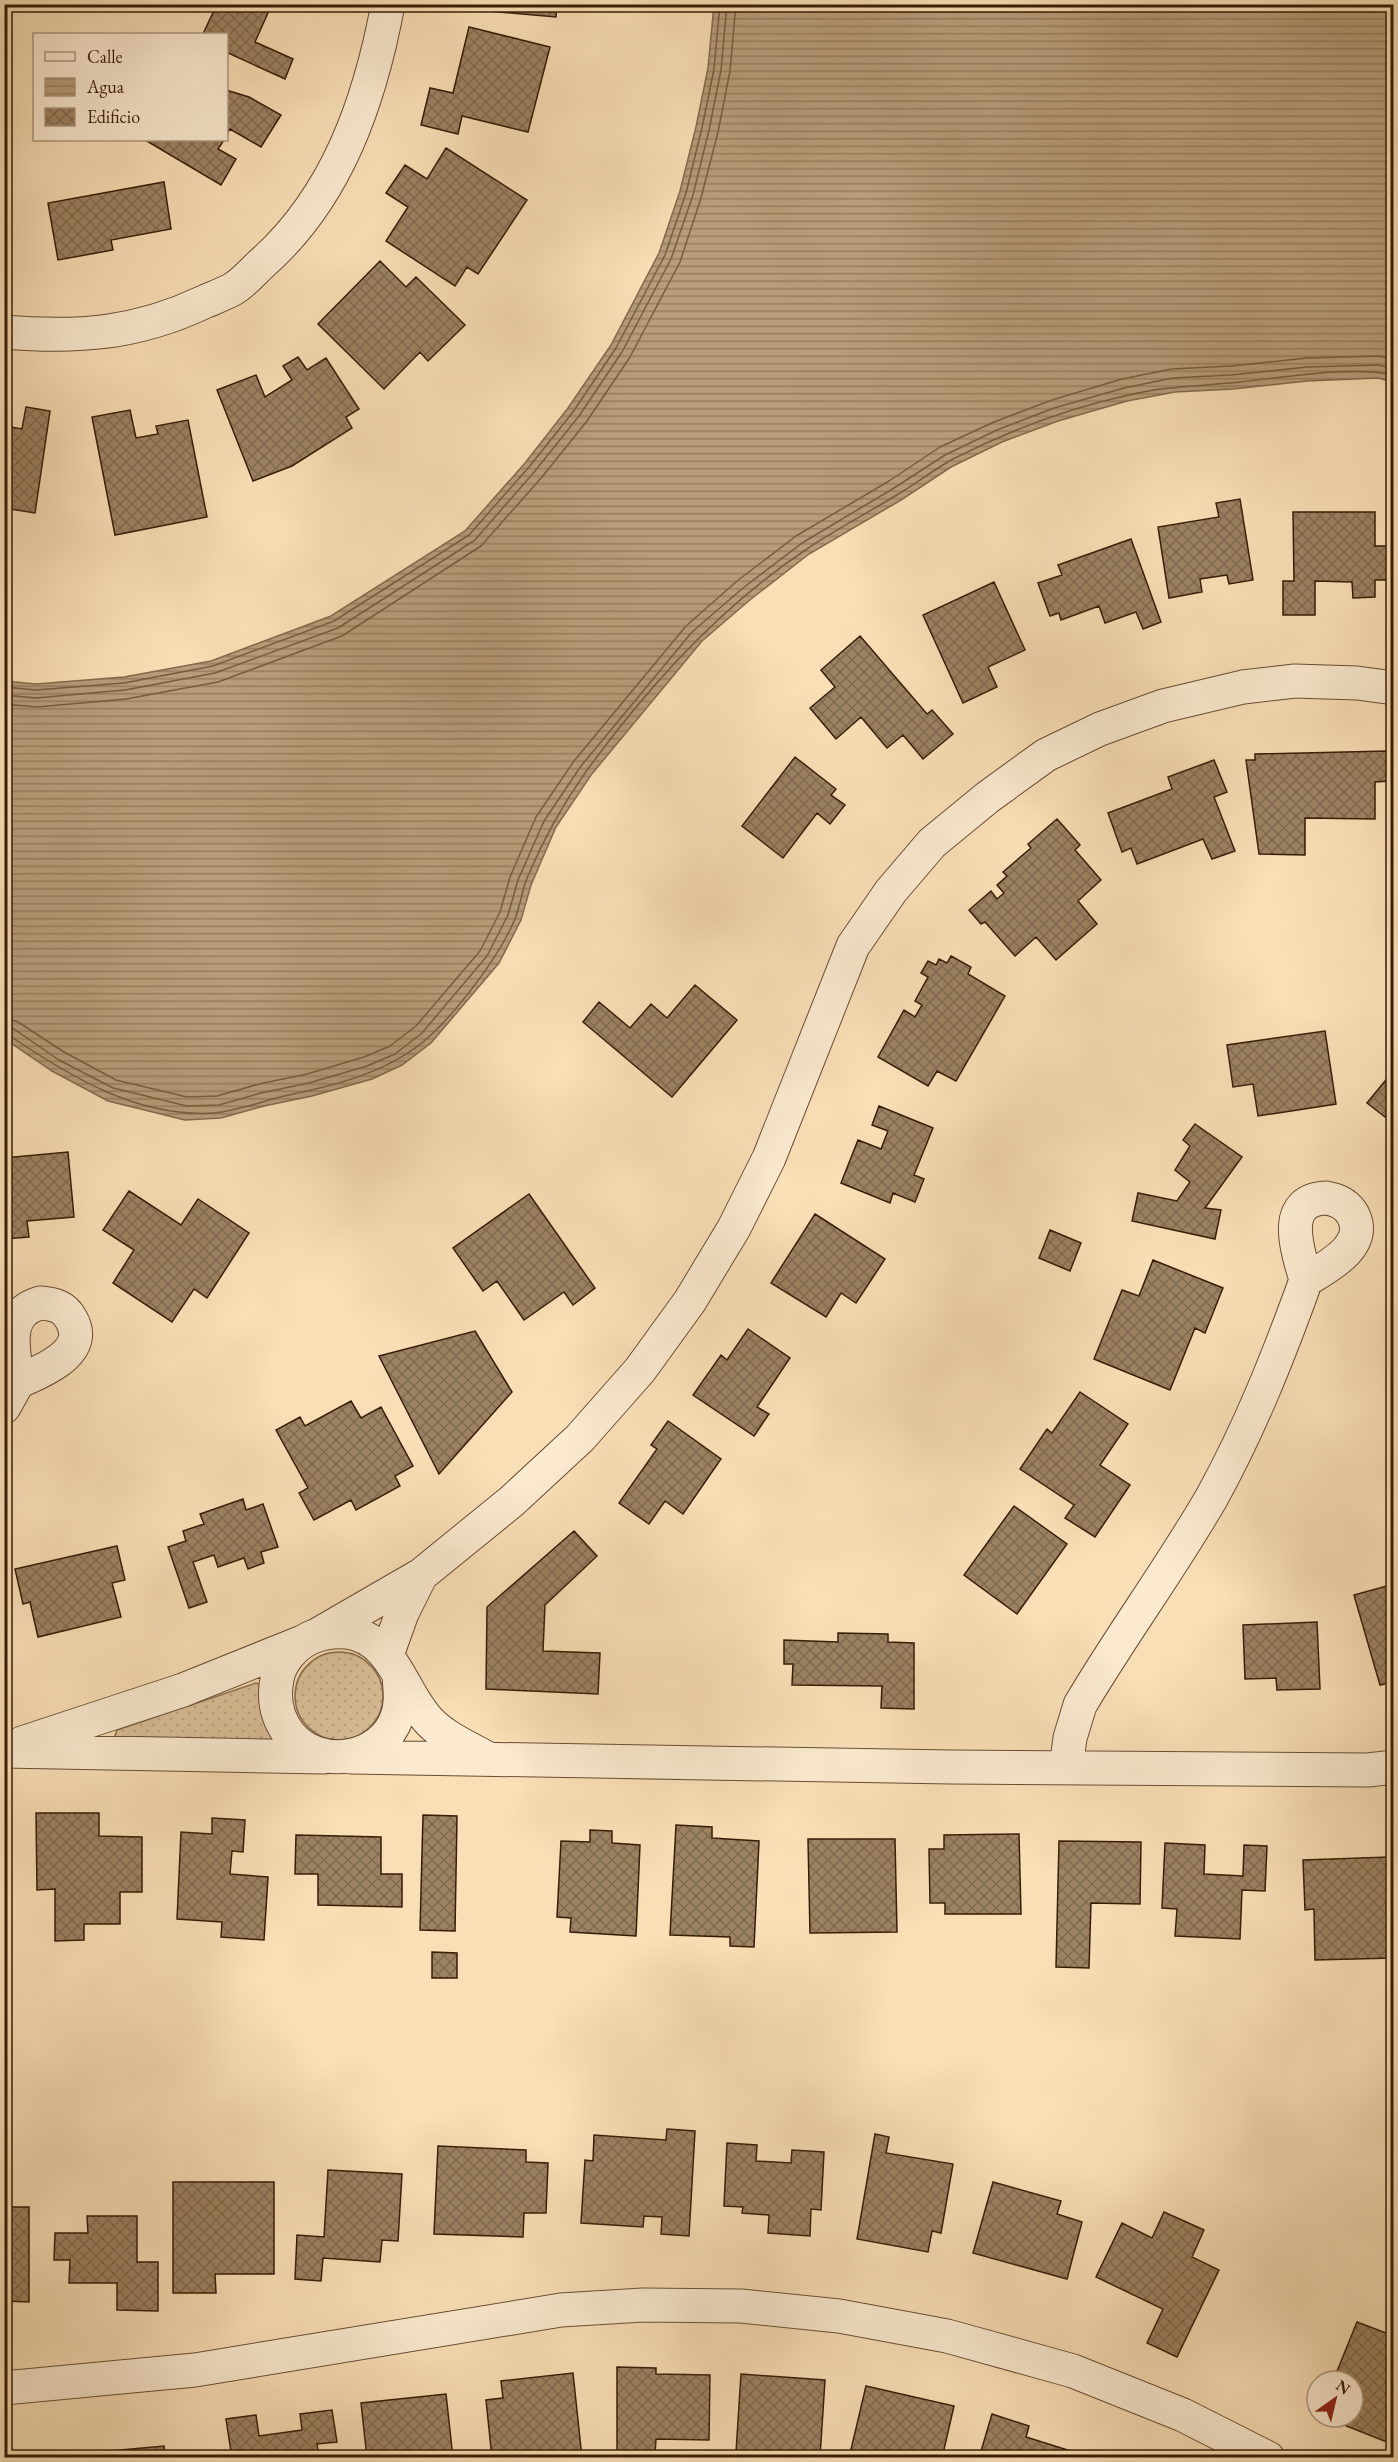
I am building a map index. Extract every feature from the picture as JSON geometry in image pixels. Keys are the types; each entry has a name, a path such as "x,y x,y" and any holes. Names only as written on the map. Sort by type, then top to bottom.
{"street":[{"path":"4,332 53,336 104,333 144,326 188,310 233,289 274,253 311,210 338,165 361,110 378,58 388,4"},
{"path":"421,1575 402,1613 393,1666 401,1697 397,1718 392,1727 386,1736 370,1749 339,1757 308,1750 291,1736 279,1718 275,1697 277,1676 287,1657 311,1638 421,1575 512,1501 579,1438 640,1370 690,1301 734,1228 768,1158 853,946 891,891 932,843 988,797 1046,755 1100,729 1163,706 1243,687 1295,681 1357,683 1394,688"},
{"path":"1066,1768 1070,1738 1080,1705 1212,1496 1280,1354 1306,1280"},
{"path":"4,1750 183,1690 311,1638 338,1631 357,1634 374,1642 393,1666 412,1701 431,1723 459,1743 489,1759"},
{"path":"4,1750 1066,1768 1368,1770 1394,1767"},
{"path":"4,2388 207,2368 561,2310 643,2305 741,2306 839,2316 947,2336 1073,2371 1183,2415 1268,2457"}],"shaded area":[{"path":"339,1652 356,1655 370,1665 380,1679 383,1696 380,1713 370,1727 356,1737 339,1740 322,1737 308,1727 298,1713 295,1696 298,1679 308,1665 322,1655"},
{"path":"256,1683 264,1686 273,1743 119,1742 115,1736 117,1730"}],"water":[{"path":"1388,4 1394,12 1393,382 1378,378 1307,381 1233,389 1175,392 1127,401 1058,421 1002,442 951,467 901,500 809,554 702,641 591,775 556,827 531,885 521,920 499,963 431,1043 402,1065 372,1079 312,1096 221,1118 185,1120 108,1101 52,1071 5,1039 5,681 36,684 124,677 211,661 331,616 465,531 525,463 568,408 611,345 659,253 680,191 696,127 708,68 714,5"}],"building":[{"path":"217,4 272,4 255,42 293,59 285,79 228,53 228,33 203,33"},
{"path":"467,4 557,4 556,17 466,9"},
{"path":"469,27 550,47 528,132 462,116 458,134 421,125 430,88 453,93"},
{"path":"228,91 249,97 281,115 261,147 230,129 228,132"},
{"path":"147,141 223,141 218,149 236,159 221,185"},
{"path":"446,148 527,200 478,274 467,267 455,286 386,241 408,207 386,193 405,165 427,179"},
{"path":"164,182 171,229 111,240 113,250 58,260 48,203"},
{"path":"380,261 406,287 416,277 465,325 428,361 420,352 384,389 318,324"},
{"path":"298,357 307,370 326,358 359,409 346,417 352,428 292,466 253,481 217,390 256,375 265,397 292,380 283,366"},
{"path":"26,407 50,411 35,513 4,508 4,426 22,429"},
{"path":"130,410 136,438 158,434 156,426 188,420 207,517 115,535 92,417"},
{"path":"1240,499 1253,580 1229,584 1227,575 1200,579 1202,592 1169,598 1158,527 1219,517 1216,503"},
{"path":"1293,512 1375,512 1375,546 1394,546 1394,580 1375,580 1375,597 1353,598 1352,582 1315,581 1315,615 1283,615 1283,581 1294,581"},
{"path":"1131,539 1161,622 1143,629 1136,612 1105,623 1099,606 1061,620 1059,613 1050,616 1038,583 1062,575 1058,565"},
{"path":"994,582 1025,650 988,667 997,687 963,703 923,615"},
{"path":"860,636 927,714 932,710 953,734 923,759 903,735 887,748 861,717 836,739 810,708 835,687 821,670"},
{"path":"1387,751 1389,781 1375,782 1375,819 1305,818 1305,855 1259,854 1246,760 1255,760 1255,754"},
{"path":"795,757 836,789 831,795 845,805 830,824 817,813 783,858 742,826"},
{"path":"1214,760 1227,792 1214,797 1235,851 1212,859 1203,839 1137,864 1131,848 1122,852 1108,813 1172,789 1168,777"},
{"path":"1057,819 1080,845 1075,850 1101,880 1078,901 1097,924 1056,960 1036,937 1015,956 985,922 981,924 969,910 991,891 997,899 1004,893 997,885 1007,876 1003,872 1031,848 1028,844"},
{"path":"951,956 971,967 968,974 1005,996 956,1081 937,1071 928,1086 878,1057 904,1010 915,1017 922,1005 915,1001 928,977 921,973 928,961 936,965 939,959 947,963"},
{"path":"695,985 737,1020 672,1097 583,1022 599,1002 630,1028 651,1004 667,1018"},
{"path":"1325,1031 1336,1104 1258,1116 1253,1084 1233,1087 1227,1045"},
{"path":"1394,1070 1394,1124 1367,1103"},
{"path":"879,1106 933,1128 914,1175 924,1179 915,1202 893,1193 890,1203 841,1183 858,1140 881,1149 888,1131 872,1125"},
{"path":"1195,1124 1242,1157 1205,1208 1221,1210 1215,1239 1132,1221 1138,1193 1177,1201 1190,1182 1175,1170 1190,1146 1183,1140"},
{"path":"68,1152 74,1217 27,1221 29,1237 4,1239 4,1158"},
{"path":"129,1191 181,1225 198,1199 249,1233 207,1298 194,1289 172,1322 113,1283 134,1250 103,1230"},
{"path":"529,1194 595,1288 573,1305 564,1292 524,1320 497,1281 483,1291 453,1248"},
{"path":"815,1214 885,1259 856,1303 841,1293 826,1317 771,1283"},
{"path":"1050,1230 1081,1243 1070,1271 1039,1258"},
{"path":"1153,1260 1223,1288 1205,1333 1195,1328 1170,1390 1094,1359 1122,1290 1139,1296"},
{"path":"748,1329 790,1358 757,1407 769,1414 754,1436 693,1395 721,1355 727,1360"},
{"path":"475,1331 512,1392 439,1474 379,1356"},
{"path":"1080,1392 1128,1424 1100,1465 1130,1485 1095,1537 1065,1518 1074,1505 1020,1469 1047,1429 1052,1433"},
{"path":"351,1401 361,1418 381,1407 413,1466 395,1476 400,1486 356,1510 351,1500 314,1520 299,1493 308,1488 276,1430 300,1417 305,1426"},
{"path":"668,1421 721,1459 683,1514 665,1501 649,1524 619,1503 657,1449 651,1445"},
{"path":"243,1499 246,1510 263,1504 278,1547 261,1552 264,1563 248,1569 244,1558 218,1567 214,1555 193,1562 207,1602 189,1608 168,1547 186,1541 183,1531 204,1524 200,1514"},
{"path":"1014,1506 1067,1544 1017,1614 964,1575"},
{"path":"574,1531 597,1556 545,1605 543,1651 600,1653 598,1694 486,1689 487,1607"},
{"path":"117,1546 125,1580 112,1583 121,1617 38,1637 30,1602 23,1604 15,1569"},
{"path":"1394,1584 1394,1682 1380,1685 1354,1595"},
{"path":"1317,1622 1320,1689 1277,1690 1276,1678 1245,1679 1243,1625"},
{"path":"838,1633 888,1634 888,1642 914,1643 914,1709 881,1708 882,1686 792,1685 793,1664 784,1664 784,1640 838,1642"},
{"path":"36,1813 99,1813 99,1836 142,1837 142,1892 120,1892 120,1924 84,1924 84,1940 55,1941 55,1889 37,1890"},
{"path":"423,1815 457,1816 455,1931 420,1930"},
{"path":"212,1818 245,1820 243,1852 232,1851 230,1874 268,1877 264,1940 221,1937 222,1922 177,1919 181,1832 212,1834"},
{"path":"676,1825 712,1827 712,1838 759,1841 754,1947 730,1946 730,1937 670,1935"},
{"path":"590,1830 612,1831 612,1843 640,1845 636,1936 570,1932 571,1918 557,1917 561,1841 590,1842"},
{"path":"1019,1834 1021,1914 945,1914 945,1903 930,1903 929,1849 944,1849 944,1835"},
{"path":"296,1835 381,1837 381,1874 402,1874 402,1907 318,1905 318,1874 295,1874"},
{"path":"808,1839 895,1839 897,1932 810,1933"},
{"path":"1059,1841 1141,1842 1140,1904 1091,1903 1089,1968 1056,1967"},
{"path":"1165,1843 1205,1845 1204,1874 1243,1876 1244,1845 1267,1846 1265,1891 1242,1890 1240,1939 1175,1936 1177,1909 1162,1908"},
{"path":"1389,1857 1390,1865 1394,1865 1394,1906 1391,1906 1393,1958 1315,1960 1314,1909 1305,1910 1303,1860"},
{"path":"432,1952 457,1953 457,1978 432,1978"},
{"path":"667,2129 695,2131 689,2236 661,2234 662,2217 644,2216 643,2227 581,2223 585,2160 593,2161 594,2135 666,2140"},
{"path":"875,2134 889,2137 886,2153 953,2164 941,2233 932,2231 928,2252 857,2239"},
{"path":"727,2143 757,2145 756,2161 791,2163 792,2150 824,2152 821,2210 811,2209 810,2236 768,2233 769,2215 742,2213 743,2207 724,2206"},
{"path":"438,2146 526,2150 526,2162 548,2163 546,2213 524,2213 523,2237 434,2234"},
{"path":"328,2170 402,2174 398,2241 382,2240 380,2262 323,2258 321,2281 295,2279 297,2235 324,2237"},
{"path":"173,2182 274,2182 274,2274 215,2274 216,2293 173,2293"},
{"path":"993,2182 1061,2201 1057,2214 1082,2222 1067,2279 973,2253"},
{"path":"4,2207 29,2207 29,2302 4,2301"},
{"path":"1164,2212 1204,2230 1192,2257 1219,2270 1177,2357 1147,2343 1163,2309 1096,2277 1122,2223 1152,2238"},
{"path":"87,2216 137,2216 137,2262 158,2262 158,2311 117,2310 117,2283 69,2283 70,2260 54,2260 55,2233 88,2233"},
{"path":"1357,2322 1394,2336 1394,2445 1354,2429 1365,2429 1365,2369 1338,2369"},
{"path":"617,2367 656,2368 656,2374 710,2375 709,2440 656,2439 655,2454 617,2454"},
{"path":"573,2373 582,2458 492,2458 486,2400 503,2398 501,2381"},
{"path":"741,2374 825,2380 820,2457 778,2455 777,2458 753,2458 753,2453 736,2452"},
{"path":"866,2386 954,2406 942,2458 849,2458"},
{"path":"446,2394 453,2458 367,2458 361,2403"},
{"path":"332,2410 337,2442 317,2444 319,2458 232,2458 226,2419 256,2415 259,2436 302,2430 300,2414"},
{"path":"992,2414 1029,2426 1026,2437 1074,2452 1072,2458 979,2458"},
{"path":"164,2446 165,2458 99,2458 98,2452"}]}
